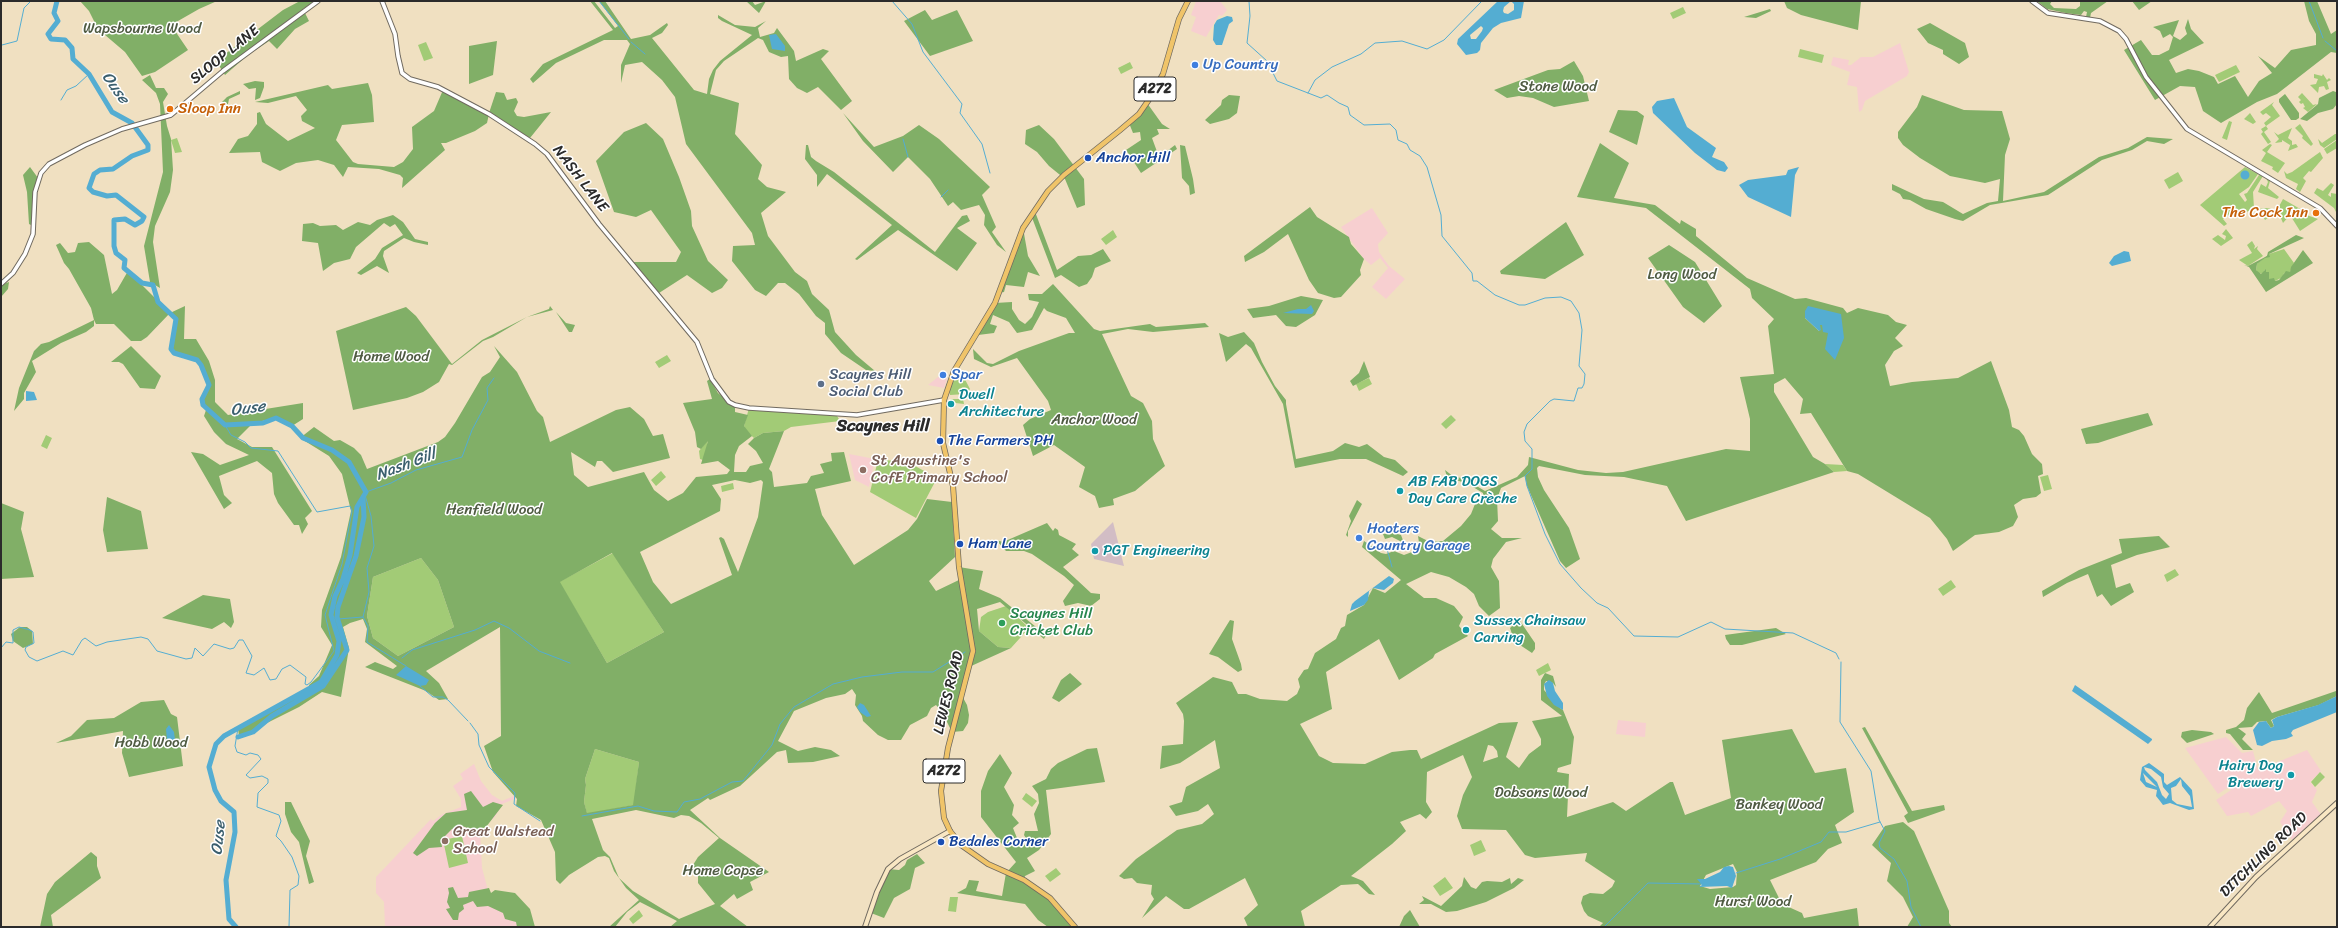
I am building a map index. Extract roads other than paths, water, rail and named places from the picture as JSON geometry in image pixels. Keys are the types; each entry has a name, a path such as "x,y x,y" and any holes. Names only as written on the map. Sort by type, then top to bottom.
{"highway":[{"name":"A272","path":"944,400 954,371 995,303 1023,228 1048,191 1064,174 1139,114 1151,97 1163,74 1179,19 1188,1"},
{"name":"LEWES ROAD","path":"944,400 943,443 953,486 959,567 973,651 952,732 941,791 944,818 950,830 970,852 1006,873 1024,880 1050,898 1075,927"}],"main road":[{"name":"DITCHLING ROAD","path":"2210,927 2256,877 2337,803"},
{"path":"866,927 877,892 888,869 900,859 950,830"}],"street":[{"name":"SLOOP LANE","path":"1,284 13,273 25,254 33,234 35,192 43,170 60,157 130,126 166,117 273,33 318,1"},
{"name":"NASH LANE","path":"382,1 395,34 402,73 410,78 438,88 489,114 535,144 547,154 599,224 697,342 715,384 729,402 749,408 857,416 944,400"},
{"path":"2032,1 2048,13 2100,21 2114,27 2126,39 2146,77 2187,129 2320,208 2337,226"}],"water":[{"path":"1498,1 1511,1 1524,1 1521,18 1501,23 1493,28 1481,43 1480,50 1477,53 1466,55 1457,44 1458,39","holes":["1511,1 1514,4 1514,10 1508,14 1504,13 1504,7","1481,26 1483,28 1482,31 1476,39 1471,39 1470,35"]},
{"path":"1227,16 1232,17 1233,21 1229,24 1222,45 1216,45 1213,40 1214,25 1217,20"},
{"path":"776,34 785,46 785,51 772,49 769,35"},
{"path":"1674,98 1687,127 1716,148 1712,157 1724,162 1728,168 1725,172 1717,170 1695,153 1653,113 1652,107 1657,101"},
{"path":"1799,167 1795,175 1791,217 1748,197 1739,185 1748,180 1786,175 1788,170"},
{"path":"2245,170 2250,175 2245,180 2240,175"},
{"path":"2124,251 2129,252 2131,261 2112,266 2109,263 2114,256"},
{"path":"1311,305 1314,311 1312,314 1283,313 1298,309 1306,309"},
{"path":"1808,306 1841,314 1844,338 1835,360 1825,349 1828,333 1823,332 1822,325 1820,325 1821,330 1819,331 1805,318 1805,311"},
{"path":"26,391 34,392 37,400 26,401"},
{"path":"1389,576 1394,579 1393,583 1384,590 1373,588 1369,591 1368,600 1364,605 1350,611 1352,604 1355,601"},
{"path":"406,666 429,680 426,685 420,686 396,675"},
{"path":"1549,680 1553,683 1555,691 1563,703 1563,710 1554,705 1547,696 1544,684"},
{"path":"2075,685 2152,740 2148,744 2072,691"},
{"path":"2337,696 2337,712 2293,730 2291,733 2293,736 2286,739 2272,741 2262,746 2257,745 2253,730 2259,722 2266,721 2271,728 2274,726 2272,720 2277,717 2318,705"},
{"path":"860,703 864,705 871,716 867,717 860,712 857,707"},
{"path":"169,725 174,732 175,740 171,744 167,740 166,729"},
{"path":"2149,763 2164,774 2164,782 2167,785 2180,777 2192,790 2194,809 2189,810 2170,803 2163,805 2156,796 2157,790 2146,787 2140,780 2142,767","holes":["2144,767 2151,769 2161,777 2163,787 2169,794 2166,799 2162,795 2157,782 2145,770","2143,773 2157,787 2146,782","2181,779 2182,786 2190,796 2192,807 2177,804 2172,800 2171,788 2176,786"]},
{"path":"1724,867 1733,867 1736,876 1732,888 1727,886 1699,887 1702,885 1697,879 1705,879 1720,872"}],"waterway":[{"path":"2,45 17,41 24,8 31,1"},
{"name":"Ouse","path":"57,1 54,13 58,21 48,34 51,39 65,40 72,48 73,59 89,74 112,112 132,123 148,145 148,150 132,156 113,169 100,170 94,174 89,188 93,192 107,196 116,195 144,217 142,221 135,225 125,219 114,220 114,246 116,253 125,260 124,268 142,283 153,285 158,302 176,319 171,349 174,353 197,360 201,365 209,385 202,399 203,405 225,425 263,423 276,418 292,426 303,438 332,450 349,462 366,492 357,507 350,555 343,579 335,596 331,615 339,641 337,655 321,682 224,736 216,744 209,767 215,790 221,801 234,812 235,832 226,880 229,919 236,927"},
{"path":"599,1 629,39"},
{"path":"892,1 912,24 923,52 962,104 960,113 982,144 990,173"},
{"path":"1249,1 1250,16 1247,43 1267,61 1277,81 1321,98 1327,95 1348,107 1350,115 1364,125 1390,124 1396,130 1398,140 1407,144 1410,150 1420,156 1427,167 1441,215 1442,236 1472,273 1473,281 1477,281 1495,295 1519,305 1525,305 1545,298 1561,297 1571,301 1579,313 1582,330 1579,366 1585,374 1584,384 1582,388 1578,388 1574,401 1554,399 1550,401 1527,424 1524,432 1525,441 1532,449 1532,469 1525,476 1527,486 1545,534 1560,564 1581,588 1597,603 1608,608 1634,636 1678,637 1711,622 1725,629 1793,633 1836,653 1839,659"},
{"path":"1308,93 1315,80 1332,67 1361,54 1375,43 1402,41 1427,49 1444,40 1482,1"},
{"path":"2309,1 2323,38"},
{"path":"2325,41 2337,51"},
{"path":"631,42 645,54"},
{"path":"61,100 67,90 76,86 89,74"},
{"path":"903,139 908,157"},
{"path":"941,197 948,190"},
{"name":"Nash Gill","path":"366,492 391,483 416,470 462,457 472,430 488,400 487,388 494,378"},
{"path":"1,648 6,642 13,643 13,630 19,627 33,632 34,643 26,647 25,650 29,657 37,661 63,651 73,655 82,640 85,638 96,646 107,642 141,637 148,639 157,651 186,659 192,658 195,648 203,656 214,644 230,649 234,648 239,640 243,640 252,656 246,673 254,675 264,668 270,680 276,679 282,669 290,665 306,677 305,684 307,685 311,682 334,651 325,615 342,564 352,511 350,506 317,512 278,451 251,448 245,442 231,435 225,425"},
{"path":"363,617 369,592 367,568 374,546 371,516 365,495"},
{"path":"238,737 253,732 272,716 323,686 347,650 337,617 338,607 356,556 364,517 363,498"},
{"path":"1366,543 1369,547 1387,549 1392,567"},
{"path":"338,619 363,617 368,626 367,642 406,666"},
{"path":"402,658 412,650 475,630 494,621 509,628 539,651 570,663"},
{"path":"582,816 638,806 654,811 677,812 684,802 700,799 732,782 743,781 772,745 780,724 794,707 833,684 862,677 902,672 933,672 965,652"},
{"path":"1841,662 1840,722 1871,771 1879,820 1885,831 1879,843 1880,848 1894,859 1907,881 1911,907 1921,927"},
{"path":"420,686 433,697 443,697 448,700 468,721"},
{"path":"470,723 478,734 479,745 489,767 515,793 514,804 540,821"},
{"path":"238,728 235,746 237,752 246,755 250,753 258,755 261,759 246,775 250,778 262,776 268,779 268,783 258,793 257,807 279,815 281,821 276,836 292,857 299,876 298,885 290,890 289,927"},
{"path":"1736,873 1780,859 1821,842 1829,832 1846,832 1880,822"},
{"path":"1604,927 1648,883 1702,884"}],"place":[{"name":"Up Country","path":"1195,65"},
{"name":"Sloop Inn","path":"170,109"},
{"name":"Anchor Hill","path":"1088,158"},
{"name":"The Cock Inn","path":"2316,213"},
{"name":"Spar","path":"943,375"},
{"name":"Scaynes Hill Social Club","path":"821,384"},
{"name":"Dwell Architecture","path":"951,404"},
{"name":"The Farmers PH","path":"940,441"},
{"name":"St Augustine's CofE Primary School","path":"863,470"},
{"name":"AB FAB DOGS Day Care Crèche","path":"1400,491"},
{"name":"Hooters Country Garage","path":"1359,538"},
{"name":"Ham Lane","path":"960,544"},
{"name":"PGT Engineering","path":"1095,551"},
{"name":"Scaynes Hill Cricket Club","path":"1002,623"},
{"name":"Sussex Chainsaw Carving","path":"1466,630"},
{"name":"Hairy Dog Brewery","path":"2291,775"},
{"name":"Great Walstead School","path":"445,841"},
{"name":"Bedales Corner","path":"941,842"}],"district":[{"name":"Scaynes Hill","path":"883,427"}],"park label":[{"name":"Wapsbourne Wood","path":"142,29"},
{"name":"Stone Wood","path":"1558,87"},
{"name":"Long Wood","path":"1682,275"},
{"name":"Home Wood","path":"391,357"},
{"name":"Anchor Wood","path":"1094,420"},
{"name":"Henfield Wood","path":"494,510"},
{"name":"Hobb Wood","path":"151,743"},
{"name":"Dobsons Wood","path":"1541,793"},
{"name":"Bankey Wood","path":"1779,805"},
{"name":"Home Copse","path":"723,871"},
{"name":"Hurst Wood","path":"1753,902"}]}
